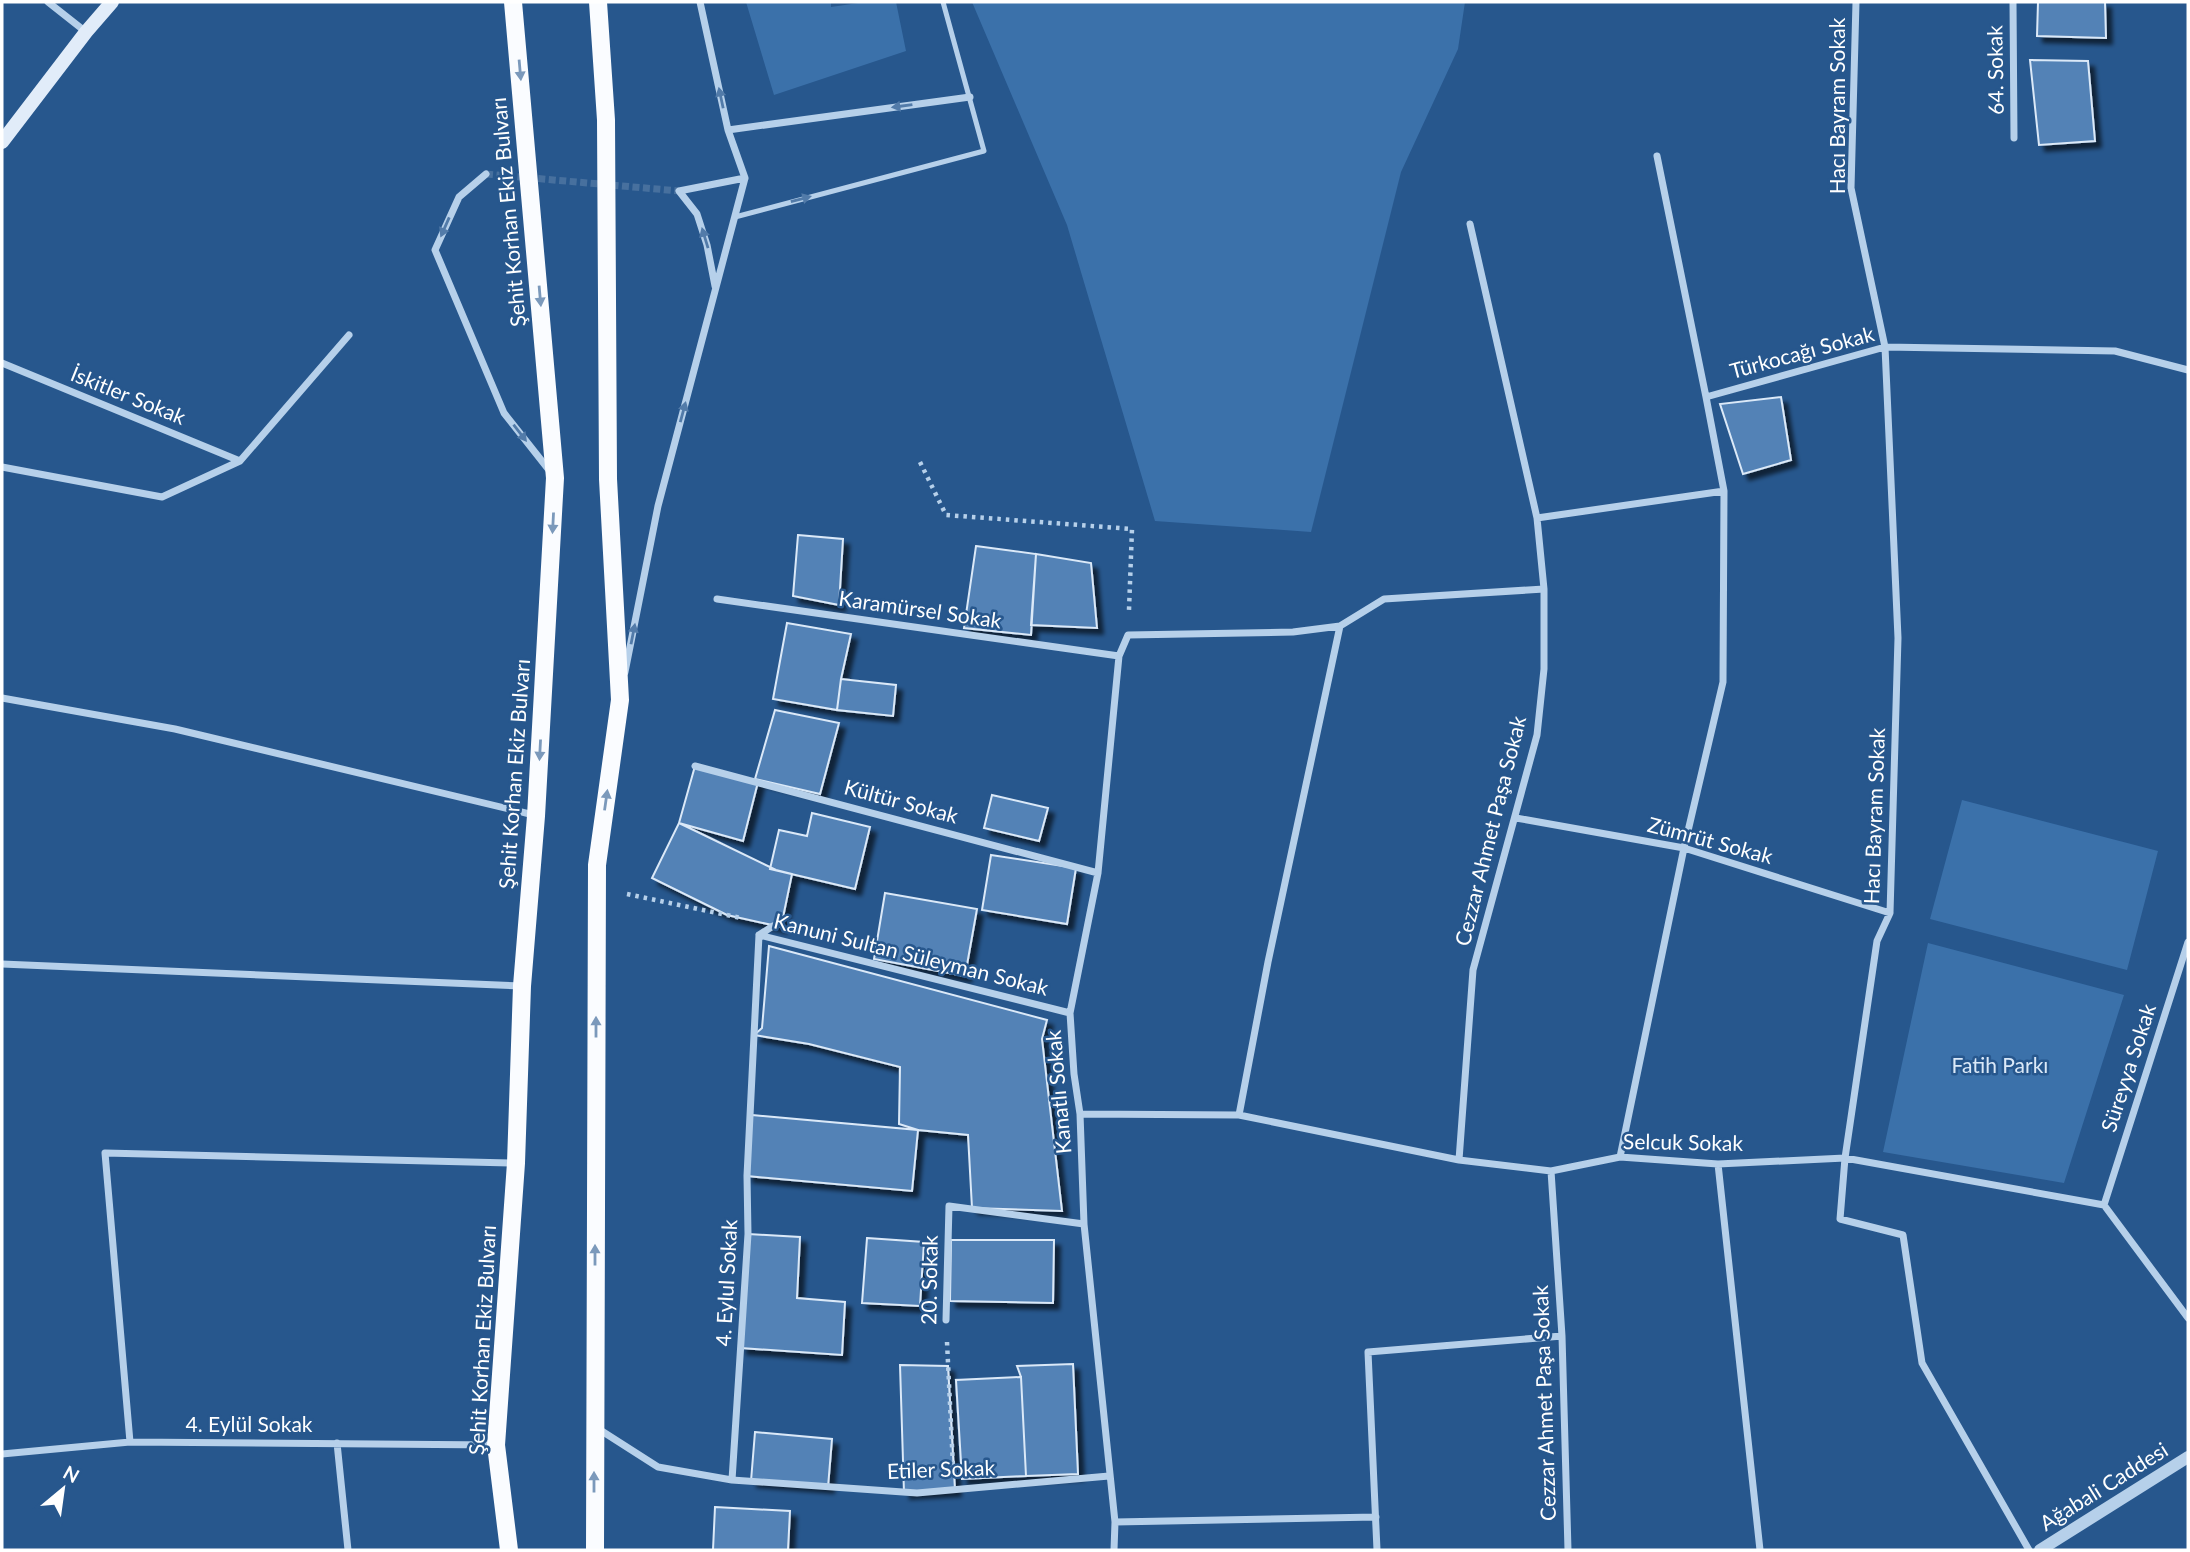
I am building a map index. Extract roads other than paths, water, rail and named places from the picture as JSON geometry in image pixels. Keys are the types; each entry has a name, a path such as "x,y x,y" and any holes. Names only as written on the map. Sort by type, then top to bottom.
{"main road":[{"path":"2,142 112,2"},
{"name":"Şehit Korhan Ekiz Bulvarı","path":"509,1550 496,1445 516,1163 522,986 536,816 555,478 513,2"},
{"path":"594,1550 597,865 620,701 608,479 606,120 598,2"}],"street":[{"path":"48,2 86,32"},
{"path":"620,701 658,506 746,178 728,130 700,2"},
{"name":"Hacı Bayram Sokak","path":"1856,2 1852,188 1885,347 1898,638 1891,913 1877,941 1845,1158 1840,1219 1903,1235 1922,1363 2029,1550"},
{"name":"64. Sokak","path":"2013,2 2014,138"},
{"path":"728,130 970,97"},
{"path":"1657,156 1706,397"},
{"path":"486,174 458,197 435,250 504,413 555,478"},
{"path":"716,291 707,245 697,214 679,191 746,178"},
{"name":"Cezzar Ahmet Paşa Sokak","path":"1459,1160 1473,970 1538,735 1544,669 1544,589 1537,518 1470,224"},
{"path":"2,467 162,497 240,461 349,335"},
{"name":"Türkocağı Sokak","path":"1619,1157 1684,848 1723,682 1724,491 1706,397 1885,347 2115,351 2188,370"},
{"name":"İskitler Sokak","path":"2,363 240,461"},
{"path":"1537,518 1724,491"},
{"path":"1239,1115 1268,962 1340,626 1384,599 1544,589"},
{"name":"Karamürsel Sokak","path":"717,598 1119,656"},
{"name":"Kanatlı Sokak","path":"1114,1550 1115,1522 1084,1224 1080,1114 1070,1013 1098,873 1119,656 1128,635 1293,632 1340,626"},
{"path":"2,698 175,729 536,816"},
{"name":"Kültür Sokak","path":"695,766 1098,873"},
{"name":"Zümrüt Sokak","path":"1516,818 1684,848 1891,913"},
{"name":"Kanuni Sultan Süleyman Sokak","path":"759,935 773,926"},
{"name":"Kanuni Sultan Süleyman Sokak","path":"759,935 1070,1013"},
{"name":"4. Eylul Sokak","path":"732,1480 748,1234 747,1176 759,935"},
{"name":"Süreyya Sokak","path":"2104,1205 2188,942"},
{"path":"2,964 522,986"},
{"name":"Selcuk Sokak","path":"1080,1114 1239,1115 1459,1160 1551,1171 1619,1157 1718,1164 1845,1158 2104,1205"},
{"path":"130,1442 105,1153 516,1163"},
{"path":"1718,1164 1760,1550"},
{"name":"Cezzar Ahmet Paşa Sokak","path":"1551,1171 1562,1336 1568,1550"},
{"path":"2104,1205 2188,1318"},
{"name":"20. Sokak","path":"946,1320 949,1206 1084,1224"},
{"path":"1377,1550 1368,1352 1562,1336"},
{"path":"594,1425 658,1467 732,1480"},
{"name":"4. Eylül Sokak","path":"2,1454 130,1442 496,1445"},
{"path":"337,1443 348,1550"},
{"name":"Ağabali Caddesi","path":"2040,1550 2188,1457"},
{"name":"Etiler Sokak","path":"732,1480 917,1493 1109,1476"},
{"path":"1115,1522 1376,1517"}],"lane":[{"path":"735,216 984,151 943,2"}],"tunnel":[{"path":"486,174 679,191"}],"park label":[{"name":"Fatih Parkı","path":"2000,1066"}]}
